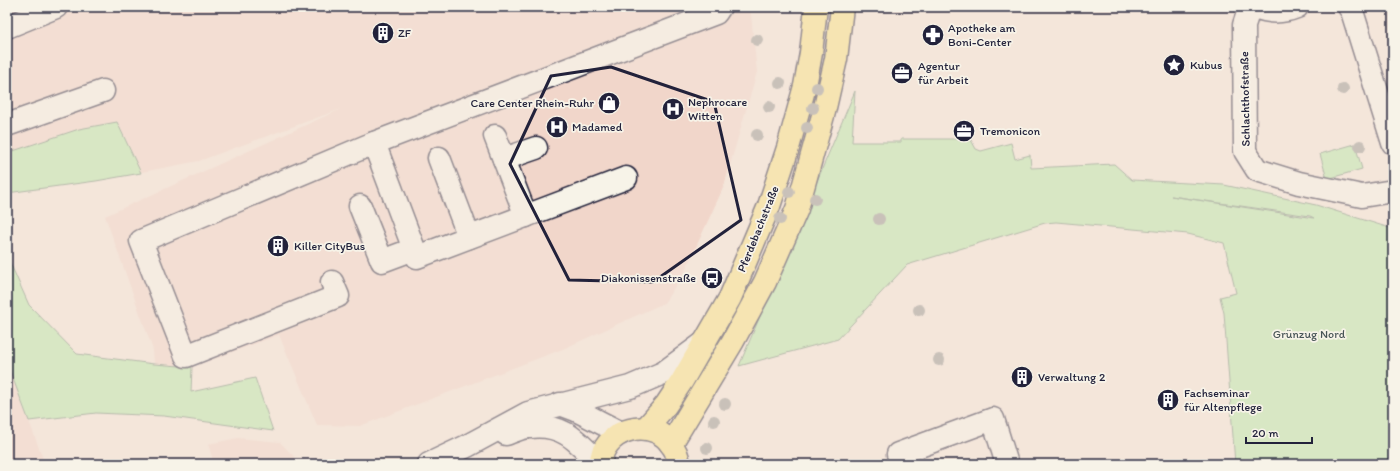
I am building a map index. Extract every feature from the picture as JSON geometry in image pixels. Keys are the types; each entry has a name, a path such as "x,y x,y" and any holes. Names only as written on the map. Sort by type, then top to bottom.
{"main road":[{"path":"672,444 721,362 765,282 796,209 824,112 836,59 842,7"},
{"name":"Pferdebachstraße","path":"646,428 666,405 678,387 730,298 769,206 788,148 805,86 811,53 814,8"},
{"path":"600,464 603,452 611,441 621,433 633,429 646,428 664,436 672,444 679,464"}],"street":[{"path":"7,27 56,7"},
{"path":"332,282 338,296 186,356 141,242 374,143 716,13 720,7"},
{"name":"Schlachthofstraße","path":"1250,7 1244,25 1244,151 1257,170 1299,183 1362,196 1393,191"},
{"path":"1255,7 1266,12 1287,11 1297,7"},
{"path":"1349,7 1351,8 1393,143"},
{"path":"7,125 103,91"},
{"path":"495,136 526,216"},
{"path":"374,143 417,257 626,178"},
{"path":"504,159 536,148"},
{"path":"439,158 469,237"},
{"path":"360,206 382,261 414,249"},
{"path":"429,464 467,446 528,412 630,386 663,373 705,342"},
{"path":"560,404 576,410 621,433"},
{"path":"898,454 992,419 1007,464"},
{"path":"467,446 529,427 555,428 576,439 600,464"}],"highlighted area":[{"path":"611,67 714,102 741,220 653,282 569,280 510,164 551,76"}],"shaded area":[{"path":"7,7 748,7 751,14 757,72 724,186 684,273 664,303 563,349 360,426 317,425 279,335 192,367 154,364 153,350 105,216 341,109 199,161 96,181 7,193"},
{"path":"7,363 29,421 45,464 7,464"},
{"path":"238,438 280,442 301,464 214,464 208,444"}],"green space":[{"name":"Grünzug Nord","path":"855,91 852,142 901,142 901,139 968,139 971,140 976,149 981,151 1011,143 1015,159 1030,155 1031,168 1114,164 1132,180 1224,185 1316,205 1393,229 1393,464 1235,464 1224,313 1220,297 1236,293 1224,243 1188,234 1056,222 1045,223 907,265 838,339 739,366","holes":["1171,196 1310,216 1314,218"]},
{"path":"117,122 141,173 96,181 7,193 7,153 79,129"},
{"path":"1355,144 1362,169 1327,179 1320,154"},
{"path":"7,256 29,305 77,354 154,364 192,367 191,392 255,378 273,431 164,416 96,413 29,421 7,363"}],"place":[{"name":"ZF","path":"383,33"},
{"name":"Apotheke am Boni-Center","path":"933,35"},
{"name":"Kubus","path":"1174,65"},
{"name":"Agentur für Arbeit","path":"902,73"},
{"name":"Care Center Rhein-Ruhr","path":"609,103"},
{"name":"Nephrocare Witten","path":"673,109"},
{"name":"Madamed","path":"557,127"},
{"name":"Tremonicon","path":"964,131"},
{"name":"Killer CityBus","path":"278,246"},
{"name":"Diakonissenstraße","path":"712,278"},
{"name":"Verwaltung 2","path":"1022,377"},
{"name":"Fachseminar für Altenpflege","path":"1168,400"}]}
